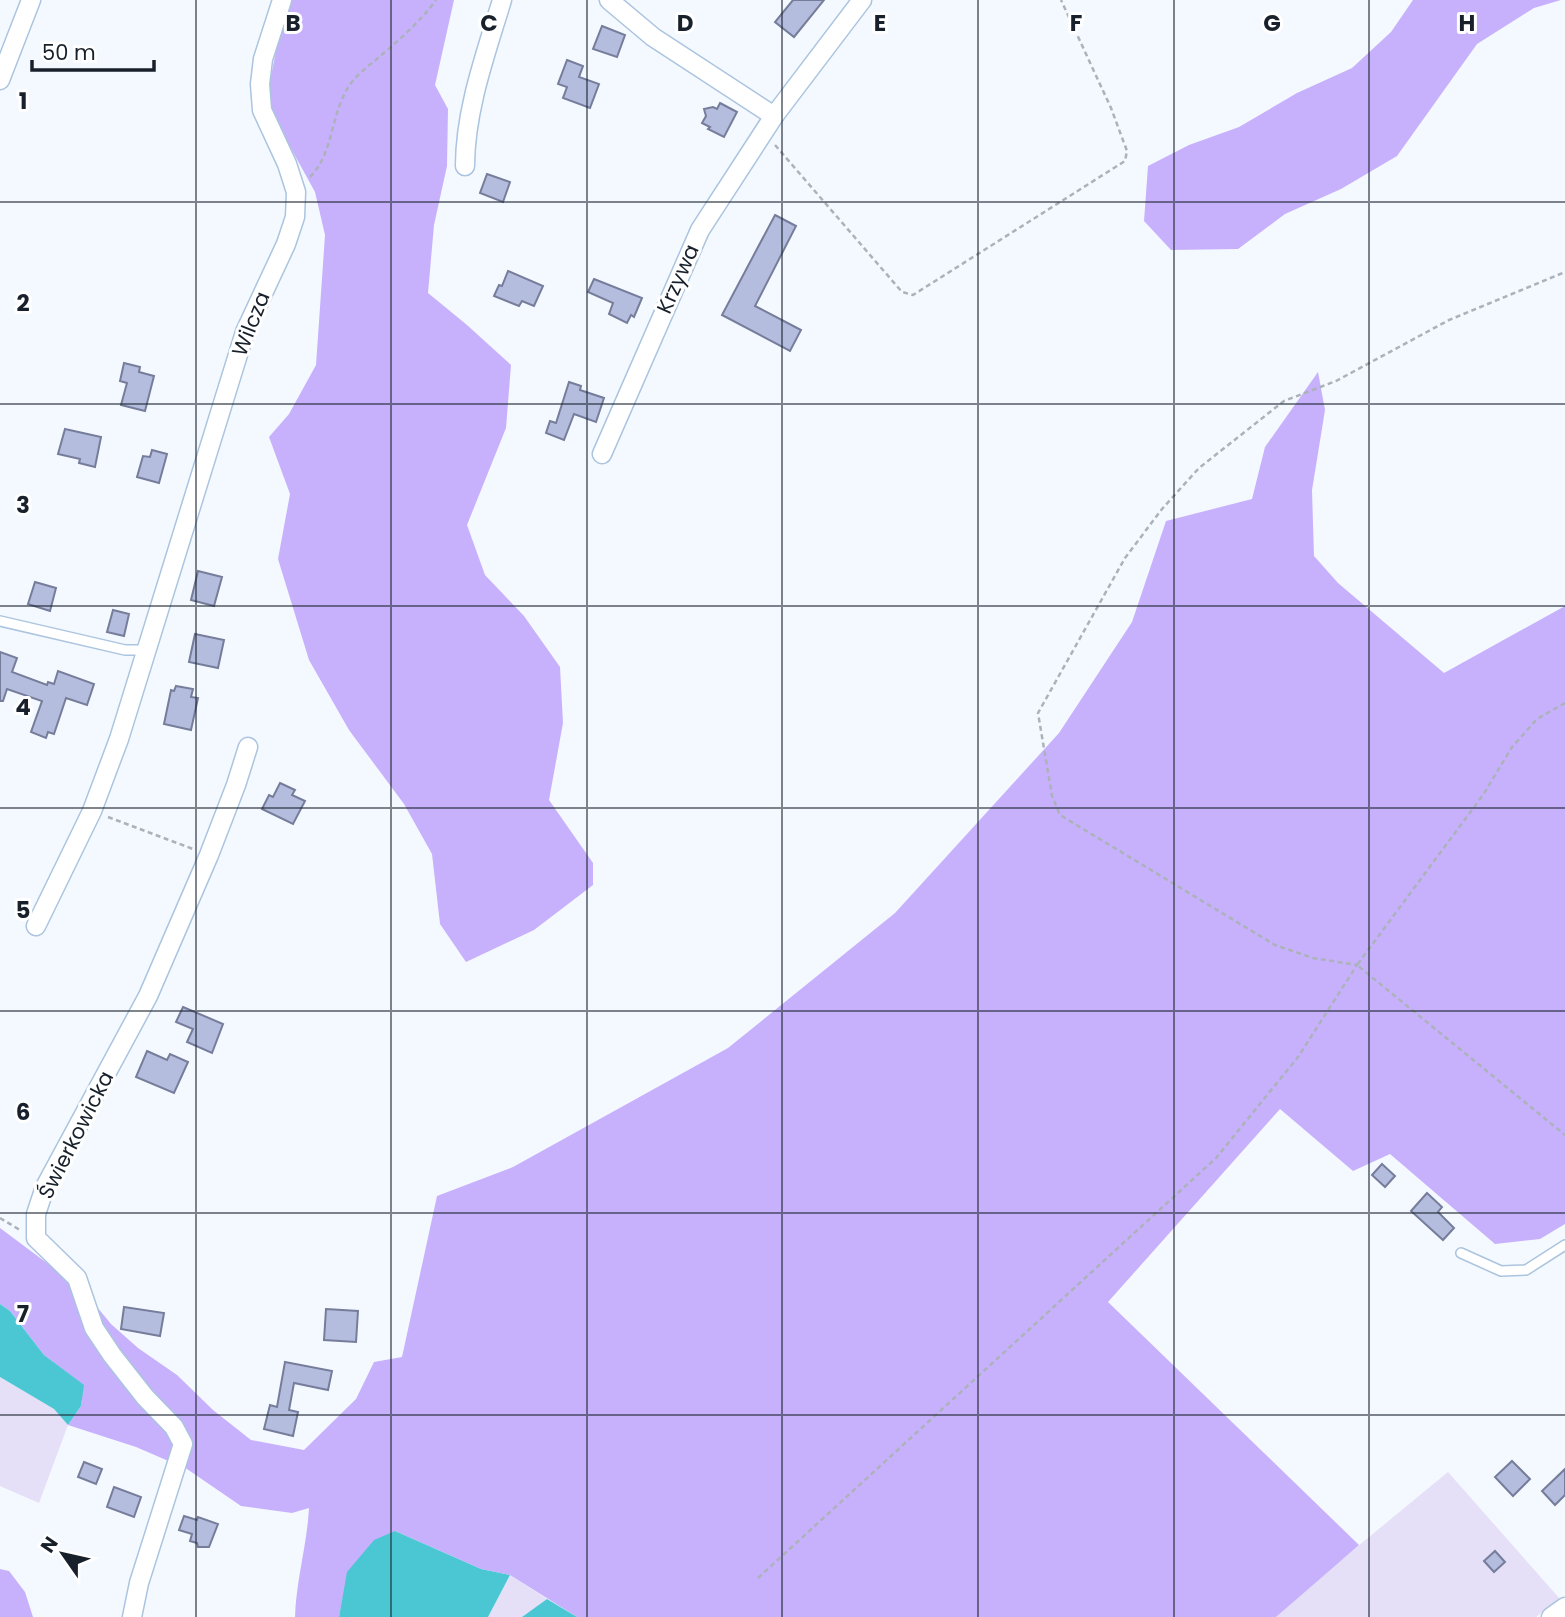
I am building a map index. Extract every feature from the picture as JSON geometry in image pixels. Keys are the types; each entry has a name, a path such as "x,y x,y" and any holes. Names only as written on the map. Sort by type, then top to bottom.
{"street":[{"path":"0,80 31,0"},
{"name":"Wilcza","path":"36,926 92,811 119,739 245,332 286,244 295,217 296,192 287,164 262,110 260,84 263,59 282,0"},
{"path":"466,166 470,122 483,63 502,0"},
{"path":"609,0 653,37 774,116"},
{"name":"Krzywa","path":"603,454 700,230 774,116 862,0"},
{"name":"Świerkowicka","path":"36,1238 36,1214 45,1187 148,996 209,855 248,747"},
{"path":"36,1238 77,1278 94,1328 145,1397 174,1427 183,1444 139,1583 132,1617"},
{"path":"1551,1617 1565,1607"}],"lane":[{"path":"0,621 125,650 145,650"},
{"path":"1461,1253 1502,1271 1526,1270 1565,1245"}],"path":[{"path":"296,192 316,172 328,147 344,93 353,80 400,39 436,0"},
{"path":"763,132 902,292 913,295 1125,161 1127,151 1111,108 1061,0"},
{"path":"1565,272 1449,320 1336,381 1284,401 1209,460 1162,509 1125,558 1038,713 1052,796 1060,815 1221,915 1275,945 1313,958 1357,965 1565,1135"},
{"path":"758,1578 1216,1158 1298,1057 1357,965 1483,795 1512,747 1537,719 1565,703"},
{"path":"92,811 209,855"},
{"path":"0,1218 36,1238"}],"shaded area":[{"path":"292,0 454,0 435,85 448,109 447,166 434,225 428,293 511,365 506,428 467,525 485,575 524,616 560,667 563,723 549,800 593,863 593,885 534,930 466,962 440,924 432,854 404,804 349,730 309,660 278,559 290,494 269,437 289,414 316,365 325,235 315,192 272,114 268,91 276,51"},
{"path":"1413,0 1561,0 1534,8 1477,44 1397,156 1341,189 1285,214 1238,249 1171,250 1144,221 1148,166 1189,145 1239,127 1297,93 1352,68 1391,32"},
{"path":"1318,372 1325,410 1312,490 1314,556 1338,583 1444,673 1565,606 1565,1224 1540,1239 1495,1244 1390,1154 1353,1171 1280,1109 1108,1302 1359,1545 1276,1617 577,1617 510,1575 481,1569 395,1531 348,1572 339,1617 295,1617 309,1508 292,1513 241,1506 187,1469 136,1447 68,1425 81,1406 83,1385 44,1355 10,1311 0,1304 0,1228 83,1290 111,1324 138,1348 177,1375 213,1410 251,1440 304,1450 356,1399 374,1362 402,1357 437,1196 513,1167 728,1048 895,913 1059,733 1132,622 1166,521 1252,499 1265,447"},
{"path":"0,1377 54,1409 68,1425 39,1503 0,1486"},
{"path":"1448,1472 1560,1599 1536,1617 1276,1617 1312,1584"},
{"path":"0,1569 9,1571 25,1592 33,1617 0,1617"},
{"path":"510,1575 547,1599 522,1617 488,1617"}],"water":[{"path":"0,1304 10,1311 44,1355 84,1385 81,1406 68,1425 54,1409 0,1377"},
{"path":"395,1531 481,1569 510,1575 488,1617 339,1617 347,1572 374,1540"},
{"path":"547,1599 577,1617 522,1617"}],"building":[{"path":"793,0 824,0 794,37 775,22"},
{"path":"602,26 625,35 617,57 593,49"},
{"path":"567,60 583,66 579,77 599,84 590,108 563,98 567,87 558,84"},
{"path":"720,103 737,112 724,137 702,123 706,116 704,109 717,109"},
{"path":"487,174 510,182 503,202 480,193"},
{"path":"775,215 796,226 755,306 801,330 790,351 722,315"},
{"path":"508,271 543,286 534,306 522,301 519,306 494,296"},
{"path":"594,279 642,298 634,317 631,315 627,323 609,314 613,303 588,292"},
{"path":"124,363 140,367 139,372 154,376 145,411 121,405 127,383 120,381"},
{"path":"569,382 581,386 580,390 604,398 596,422 574,414 564,440 546,433 550,421 556,423"},
{"path":"65,429 101,437 95,467 79,463 80,459 58,454"},
{"path":"152,450 167,454 159,483 137,477 143,456 150,457"},
{"path":"198,571 222,577 214,606 191,600"},
{"path":"35,582 56,588 50,611 28,604"},
{"path":"113,610 129,614 124,636 107,632"},
{"path":"195,634 224,640 218,668 189,662"},
{"path":"0,652 17,658 12,672 47,685 48,682 54,684 58,671 94,684 87,705 66,698 54,734 48,732 46,738 31,732 42,701 7,689 3,701 0,701"},
{"path":"176,686 193,689 191,697 198,698 191,730 164,724 171,690 174,691"},
{"path":"280,783 295,790 292,795 305,801 293,824 262,809 269,795 273,797"},
{"path":"183,1007 223,1024 212,1053 187,1042 193,1029 176,1022"},
{"path":"147,1051 167,1060 170,1054 188,1062 174,1093 136,1077"},
{"path":"1382,1164 1395,1176 1385,1187 1372,1175"},
{"path":"1427,1193 1442,1207 1438,1212 1454,1228 1443,1240 1411,1211"},
{"path":"124,1307 164,1313 160,1336 121,1329"},
{"path":"326,1309 358,1311 356,1342 324,1340"},
{"path":"285,1362 332,1371 328,1390 294,1383 289,1410 298,1412 293,1436 264,1429 270,1405 277,1407"},
{"path":"1512,1461 1530,1479 1513,1496 1495,1477"},
{"path":"84,1462 102,1469 96,1484 78,1477"},
{"path":"1565,1469 1565,1495 1555,1505 1542,1491"},
{"path":"114,1487 141,1497 134,1517 107,1507"},
{"path":"184,1516 197,1520 198,1517 218,1524 209,1547 198,1547 197,1543 190,1541 192,1534 179,1530"},
{"path":"1495,1551 1505,1562 1494,1572 1484,1561"}]}
